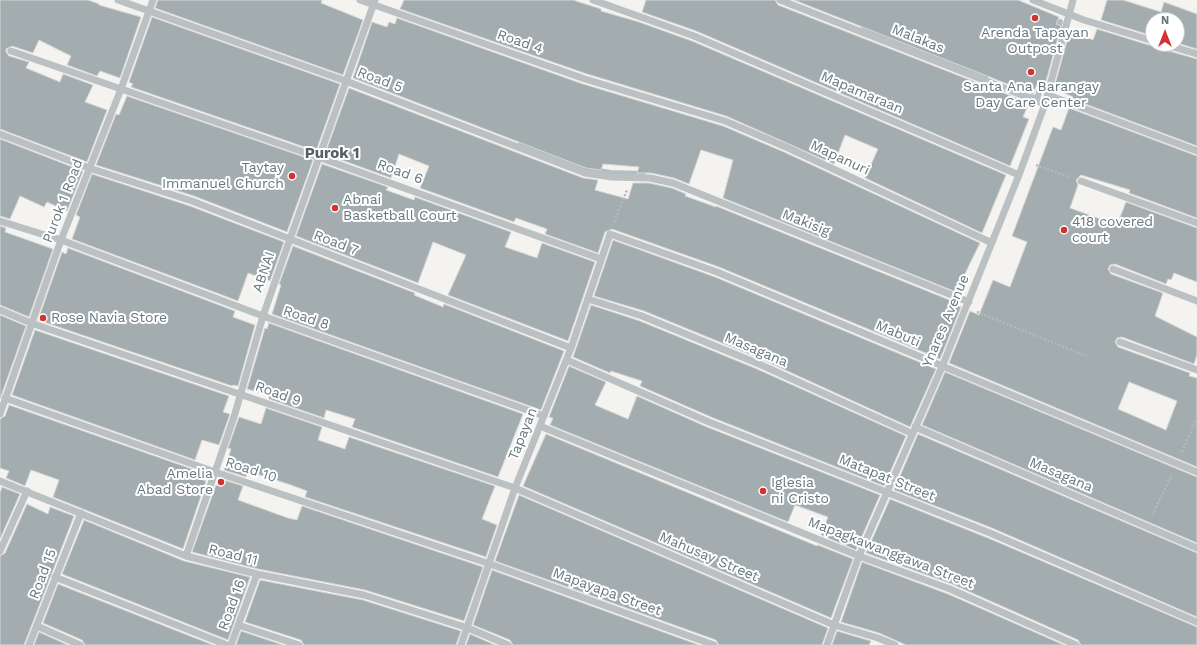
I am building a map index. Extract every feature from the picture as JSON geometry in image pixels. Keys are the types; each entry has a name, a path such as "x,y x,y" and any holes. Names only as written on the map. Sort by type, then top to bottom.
{"street":[{"name":"Road 5","path":"118,0 346,81 585,173 612,177 632,176"},
{"name":"Purok 1 Road","path":"0,414 61,240 121,89 153,0"},
{"name":"Road 4","path":"360,0 374,2 585,79 672,106"},
{"name":"Mapamaraan","path":"593,0 694,36 1019,175"},
{"name":"Malakas","path":"780,0 1045,104"},
{"path":"1033,0 1070,14 1145,38"},
{"name":"Ynares Avenue","path":"827,645 859,556 886,491 942,367 1019,175 1048,95 1073,0"},
{"name":"ABNAI","path":"186,556 241,394 263,316 374,2"},
{"path":"1185,50 1197,54"},
{"name":"Road 6","path":"11,51 318,157 601,259"},
{"path":"1048,95 1197,151"},
{"name":"Mapanuri","path":"672,106 725,121 786,147 992,243"},
{"name":"Road 7","path":"0,134 89,168 192,201 571,348"},
{"name":"Makisig","path":"632,176 673,183 967,304"},
{"path":"1081,181 1197,224"},
{"name":"Road 8","path":"0,221 61,240 263,316 544,416"},
{"name":"Tapayan","path":"461,645 515,488 567,360 610,234"},
{"name":"Mabuti","path":"610,234 717,272 1197,472"},
{"path":"1113,269 1197,301"},
{"name":"Masagana","path":"588,299 642,316 1197,548"},
{"name":"Road 9","path":"0,310 31,323 515,488"},
{"path":"1120,342 1197,370"},
{"name":"Matapat Street","path":"567,360 709,422 886,491 1197,622"},
{"name":"Road 10","path":"0,389 6,395 215,472 490,564"},
{"name":"Mapagkawanggawa Street","path":"540,426 859,556 950,589 1076,645"},
{"name":"Road 11","path":"0,481 186,556 257,574 364,595 468,628 508,645"},
{"name":"Mahusay Street","path":"515,488 834,625 878,638 895,645"},
{"path":"0,551 27,491"},
{"name":"Road 15","path":"29,645 81,513"},
{"name":"Mapayapa Street","path":"490,564 714,645"},
{"name":"Road 16","path":"231,645 257,574"},
{"path":"55,577 227,645"},
{"path":"238,625 298,645"},
{"path":"37,626 80,645"}],"path":[{"path":"1024,161 1081,181"},
{"path":"610,234 632,176"},
{"path":"967,304 1086,356"}],"building":[{"path":"0,0 88,0 99,5 141,17 120,78 100,71 97,76 67,65 71,56 39,40 33,53 12,46 6,49 9,56 29,62 26,68 60,82 63,74 93,85 85,102 107,110 87,162 0,129"},
{"path":"158,0 322,0 321,3 363,20 343,75 155,8"},
{"path":"404,0 573,0 601,9 601,11 639,22 692,41 1006,175 982,233 865,178 878,149 845,135 834,164 726,116 587,74 400,9"},
{"path":"646,0 775,0 778,5 1029,103 1023,117 1029,119 1010,166 696,31 642,12"},
{"path":"794,0 1018,0 1059,17 1056,24 1061,26 1045,85 1038,82 1033,94"},
{"path":"1107,0 1123,0 1161,12 1145,12 1145,34 1101,20"},
{"path":"1164,2 1197,14 1197,49 1185,45 1185,12 1161,12"},
{"path":"152,17 340,84 316,151 131,87 133,84 129,82"},
{"path":"397,18 583,84 723,126 784,152 980,243 956,292 723,198 733,160 701,150 689,184 674,178 651,173 637,173 639,167 603,164 601,170 586,168 353,78 372,22 387,27 389,22 395,24"},
{"path":"1097,29 1145,44 1145,52 1172,52 1197,59 1197,146 1072,99 1073,97 1054,88 1070,30 1093,40"},
{"path":"349,88 583,178 598,180 595,190 628,199 633,183 649,183 672,188 686,194 685,196 716,206 952,301 951,303 961,307 940,359 719,267 612,229 605,232 598,253 545,234 547,229 516,218 514,222 420,188 429,166 399,154 391,178 325,154"},
{"path":"127,96 313,160 287,232 194,196 96,165 116,114 119,115"},
{"path":"1069,108 1197,156 1197,218 1129,193 1130,190 1081,175 1076,180 1078,185 1070,208 1117,225 1126,202 1197,228 1197,282 1174,273 1171,280 1168,279 1166,284 1115,264 1110,265 1108,269 1111,274 1163,293 1155,316 1197,337 1197,355 1194,364 1122,337 1117,338 1115,342 1118,347 1190,373 1189,376 1197,378 1197,467 949,363 970,311 979,315 993,280 1010,287 1027,242 1012,236 1053,127 1061,130","holes":["1129,382 1177,401 1166,430 1118,409"]},
{"path":"0,139 83,171 67,211 47,202 44,207 20,196 10,219 0,216"},
{"path":"322,164 388,187 386,190 414,200 415,197 511,232 505,247 537,258 542,243 595,262 568,341 448,295 466,255 433,242 418,283 296,236"},
{"path":"92,174 190,206 284,242 270,281 248,273 238,301 72,239 80,217 76,215"},
{"path":"0,226 6,228 5,232 53,249 29,317 0,305"},
{"path":"613,240 715,277 936,369 910,427 761,359 644,311 594,296"},
{"path":"293,246 415,293 414,295 443,307 444,304 564,351 541,410 272,314 281,285 279,284"},
{"path":"68,248 235,311 233,317 255,325 238,386 232,386 38,320 62,252 66,254"},
{"path":"591,305 640,321 757,369 906,436 884,486 711,417 640,386 642,381 611,371 610,373 573,357"},
{"path":"0,315 26,326 0,399"},
{"path":"269,323 523,414 498,477 352,427 355,419 326,410 324,418 269,399 268,395 247,389 265,328 267,329"},
{"path":"35,330 229,396 223,412 230,414 219,445 202,440 195,460 12,395"},
{"path":"569,366 606,382 595,405 628,419 637,396 707,427 880,495 856,550 821,535 828,517 795,505 788,522 550,425 553,418 549,417"},
{"path":"945,372 1197,477 1197,543 922,425"},
{"path":"9,405 192,469 190,475 206,481 183,549 53,497 59,480 31,470 25,486 6,478 9,471 0,468 0,419 5,416"},
{"path":"266,408 322,427 318,440 345,449 349,437 495,486 482,519 497,525 486,557 305,497 307,491 291,485 248,471 246,477 224,470 231,449 228,448 239,417 261,424"},
{"path":"546,434 817,546 818,545 853,559 831,618 523,486"},
{"path":"918,434 1197,553 1197,617 992,528 894,490"},
{"path":"221,479 243,486 238,500 288,518 297,520 302,506 483,567 464,621 365,590 258,569 192,552 216,485 219,486"},
{"path":"2,487 20,494 0,539 0,493"},
{"path":"519,495 828,628 822,645 719,645 716,640 495,561"},
{"path":"890,499 988,538 1197,627 1197,645 1081,645 1078,640 952,584 866,553"},
{"path":"27,504 48,514 50,507 74,516 24,645 0,645 0,556 5,553"},
{"path":"84,520 184,561 250,577 228,640 62,574"},
{"path":"862,562 948,594 1064,645 906,645 879,633 841,622"},
{"path":"492,570 699,645 513,645 510,640 473,625"},
{"path":"260,580 363,600 461,631 456,645 304,645 301,640 245,622"},
{"path":"58,584 213,645 85,645 82,640 43,623"},
{"path":"241,631 283,645 236,645"},
{"path":"837,631 871,641 869,645 832,645"},
{"path":"39,632 68,645 34,645"},
{"path":"470,634 495,645 466,645"}],"waterway":[{"path":"1057,33 1060,22"},
{"path":"864,28 985,77"},
{"path":"1032,97 1037,99 1044,76"},
{"path":"521,144 584,168 610,173 643,174"}],"place":[{"name":"Arenda Tapayan Outpost","path":"1035,18"},
{"name":"Santa Ana Barangay Day Care Center","path":"1031,72"},
{"name":"Taytay Immanuel Church","path":"292,176"},
{"name":"Abnai Basketball Court","path":"335,208"},
{"name":"418 covered court","path":"1064,230"},
{"name":"Rose Navia Store","path":"43,318"},
{"name":"Amelia Abad Store","path":"221,482"},
{"name":"Iglesia ni Cristo","path":"763,491"}],"district":[{"name":"Purok 1","path":"332,154"}]}
